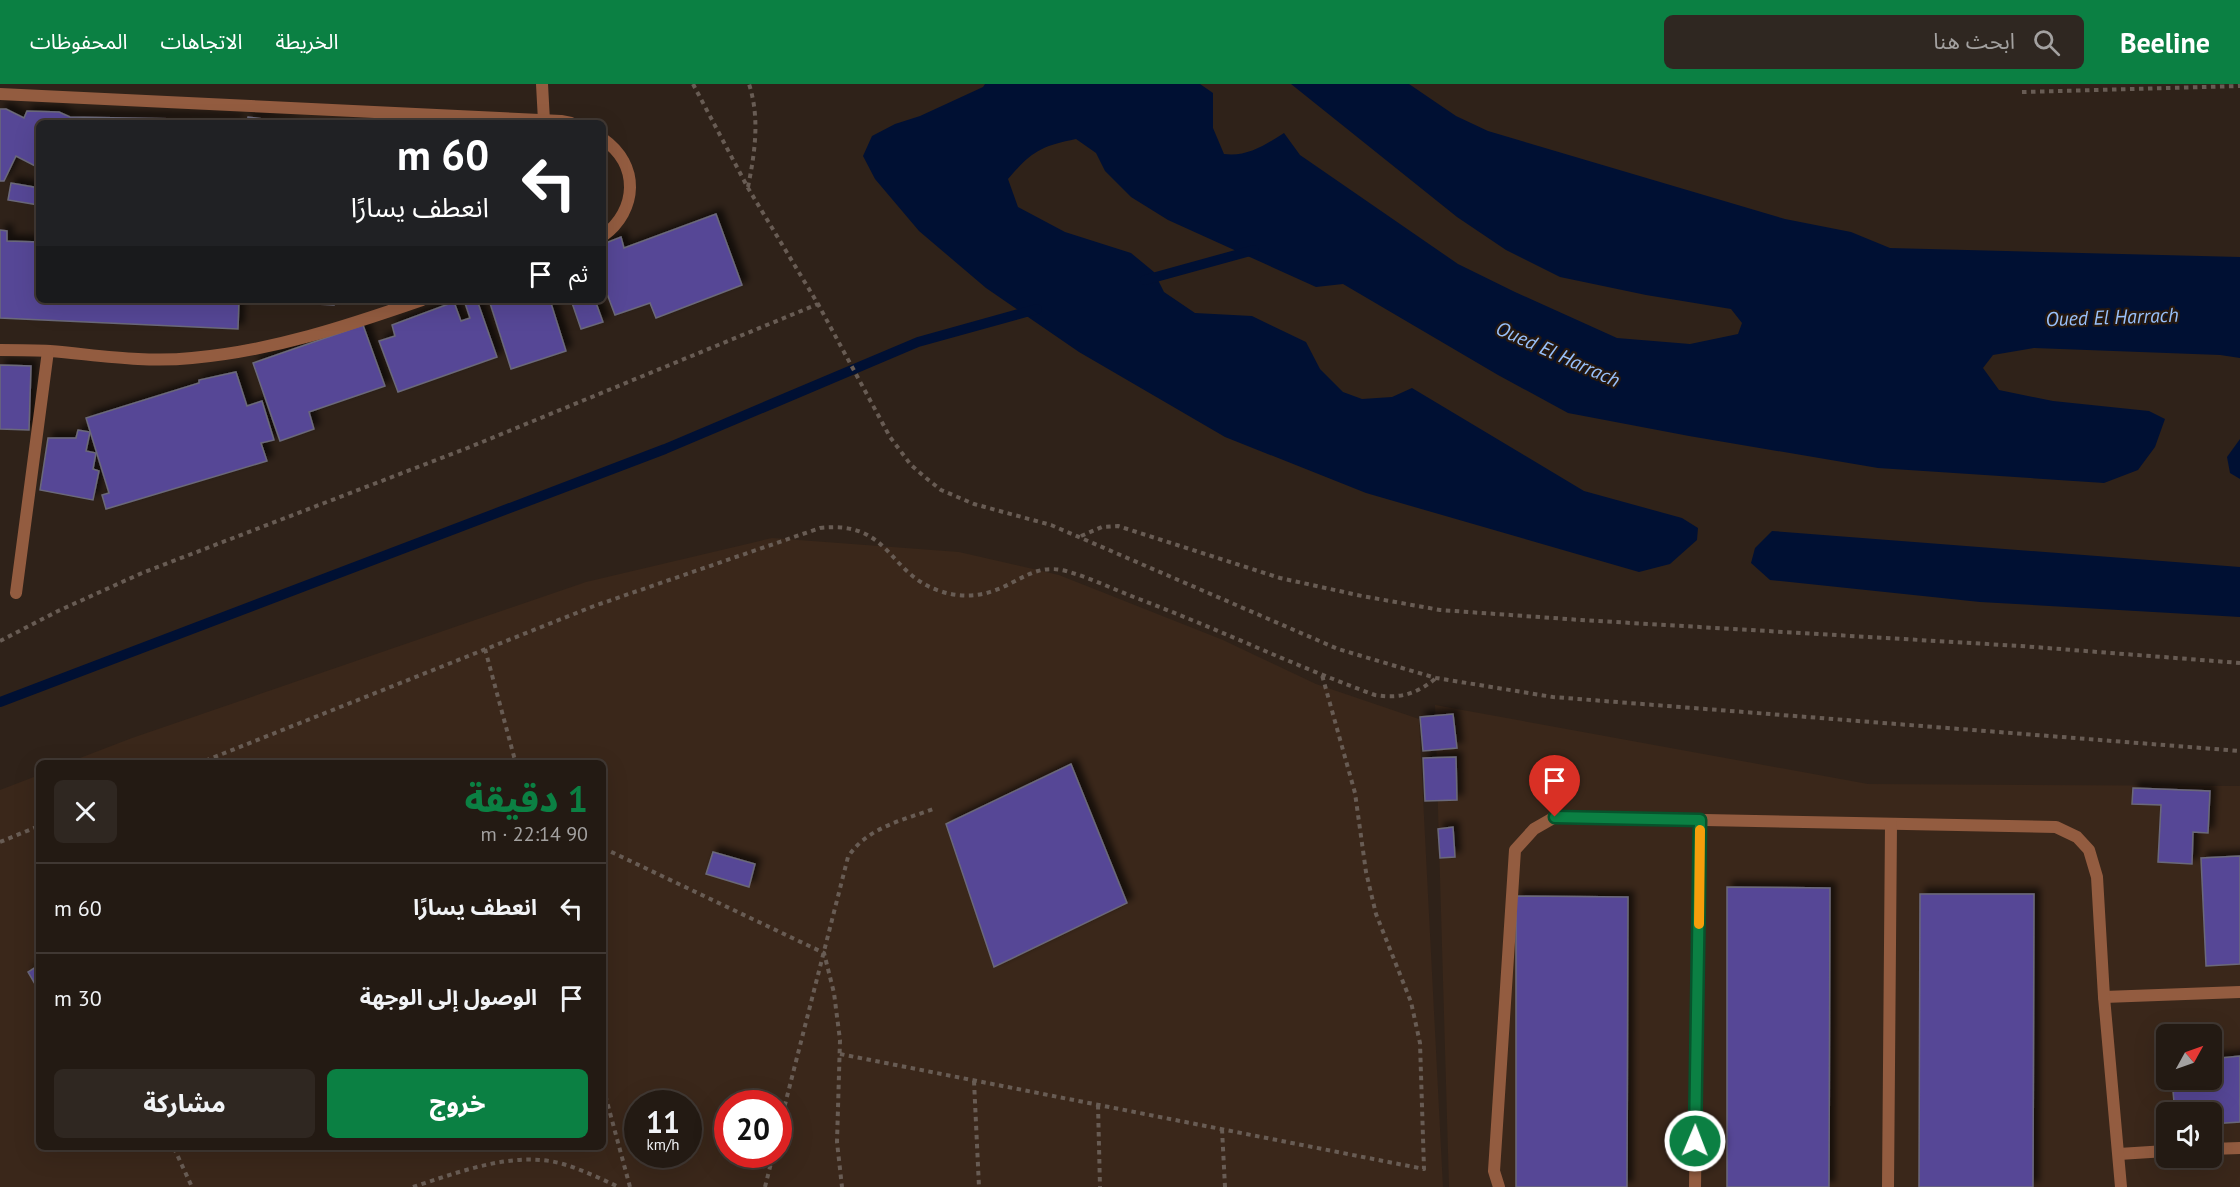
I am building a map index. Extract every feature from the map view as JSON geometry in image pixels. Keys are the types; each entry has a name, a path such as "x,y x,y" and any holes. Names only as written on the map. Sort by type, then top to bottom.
{"street":[{"path":"542,84 544,120"},
{"path":"0,93 525,120"},
{"path":"606,142 620,156 628,171 631,190 627,207 618,224 606,234"},
{"path":"0,350 48,351 134,359 191,358 260,349 349,326 414,303"},
{"path":"16,593 48,351"},
{"path":"1499,1187 1494,1171 1515,850 1534,829 1555,817 2056,827 2077,837 2089,850 2097,877 2104,997 2120,1154 2121,1187"},
{"path":"1695,1187 1700,820"},
{"path":"1888,1187 1891,824"},
{"path":"2104,997 2240,992"},
{"path":"2222,1149 2240,1148"},
{"path":"2120,1154 2156,1152"}],"path":[{"path":"693,84 748,188 818,304 890,437 911,465 941,490 974,504 1052,525 1338,649 1436,678 1553,697 2240,751"},
{"path":"748,188 754,158 756,130 754,101 749,84"},
{"path":"2022,92 2240,86"},
{"path":"0,641 58,611 141,573 470,447 818,304"},
{"path":"207,760 594,606 820,528 838,526 857,529 874,537 921,581 938,590 956,595 976,595 994,591 1024,575 1037,571 1065,571 1176,613 1375,695 1389,697 1414,693 1436,678"},
{"path":"1081,537 1102,527 1118,526 1280,578 1440,610 2021,646 2240,663"},
{"path":"485,649 515,760"},
{"path":"840,1054 1424,1168 1420,1043 1411,1002 1376,914 1366,872 1355,793 1322,674"},
{"path":"789,1090 844,869 854,847 874,831 936,808"},
{"path":"0,842 36,827"},
{"path":"606,849 824,953"},
{"path":"824,953 834,993 840,1054 837,1142 842,1187"},
{"path":"974,1081 979,1187"},
{"path":"606,1098 630,1187"},
{"path":"1098,1105 1100,1187"},
{"path":"1222,1129 1226,1187"},
{"path":"175,1150 192,1187"},
{"path":"413,1187 478,1168 534,1160 562,1164 620,1187"},
{"path":"765,1187 770,1168"}],"shaded area":[{"path":"772,538 959,552 1059,575 1223,640 1316,684 1419,719 1443,1187 0,1187 0,790 36,776 36,1150 606,1150 606,760 75,760 132,738 586,582"},
{"path":"1435,705 1868,784 2240,786 2240,1187 1449,1187"}],"water":[{"name":"Oued El Harrach","path":"985,84 1200,84 1213,93 1213,128 1224,154 1248,152 1284,133 1300,155 1458,264 1617,338 1690,344 1738,334 1742,323 1731,309 1646,295 1560,277 1506,250 1457,217 1291,84 1409,84 1456,116 1488,131 1785,219 1851,232 1890,248 2240,257 2240,358 2220,355 2034,348 1993,355 1983,368 1999,390 2053,401 2149,411 2165,419 2155,447 2138,470 2104,483 1878,468 1568,413 1498,375 1343,284 1316,287 1168,220 1131,197 1105,171 1096,153 1076,139 1054,144 1038,151 1023,162 1008,179 1018,207 1065,232 1131,253 1154,272 1164,292 1195,313 1252,316 1306,342 1320,369 1343,392 1362,399 1392,397 1412,388 1584,491 1682,518 1698,528 1697,540 1670,564 1639,572 1366,493 1225,437 1079,352 986,288 919,231 875,179 863,156 872,136 895,124 920,116 983,87"},
{"path":"2240,439 2240,479 2230,473 2227,457"},
{"path":"1772,531 2240,567 2240,617 1980,602 1770,580 1751,563 1755,548"}],"building":[{"path":"0,109 6,109 24,118 27,111 59,112 70,117 237,120 36,120 36,166 16,156 4,181 0,181"},
{"path":"248,117 271,120 248,120"},
{"path":"11,183 36,187 36,205 8,200"},
{"path":"716,214 742,285 656,318 650,303 615,315 606,291 606,243 621,237 624,248"},
{"path":"0,230 7,231 7,241 36,242 36,303 239,303 238,329 0,318"},
{"path":"296,303 334,303 334,305"},
{"path":"451,303 454,303 461,321 470,318 465,303 478,303 497,357 398,392 379,341 395,336 392,325"},
{"path":"490,303 551,303 566,351 511,369"},
{"path":"572,303 596,303 603,322 581,329"},
{"path":"363,325 385,386 309,412 314,429 280,441 253,363"},
{"path":"0,365 31,366 29,430 0,429"},
{"path":"236,372 247,406 262,401 274,440 261,443 267,461 106,509 102,495 109,493 86,418 199,383 199,380"},
{"path":"78,430 90,432 86,451 96,453 93,469 99,471 93,500 40,490 48,438 76,438"},
{"path":"1453,714 1457,748 1423,751 1420,717"},
{"path":"1456,757 1457,800 1425,801 1423,758"},
{"path":"1071,764 1127,903 994,967 946,824"},
{"path":"2133,788 2210,791 2208,833 2193,832 2192,864 2158,862 2161,805 2132,804"},
{"path":"1453,827 1455,857 1440,858 1438,829"},
{"path":"713,852 755,864 749,887 706,874"},
{"path":"2240,856 2240,964 2206,966 2201,858"},
{"path":"1727,887 1830,888 1829,1187 1727,1187"},
{"path":"1920,894 2034,894 2033,1187 1919,1187"},
{"path":"1516,896 1628,897 1627,1187 1516,1187"},
{"path":"36,967 36,986 28,972"},
{"path":"2240,1056 2240,1122 2222,1123 2222,1102 2174,1102 2173,1090 2222,1090 2222,1058"}],"waterway":[{"path":"1145,280 1254,250"},
{"path":"0,702 665,449 918,342 1037,309"}],"slow traffic":[{"path":"1699,924 1700,830"}],"route":[{"path":"1555,817 1700,820 1695,1141"}]}
